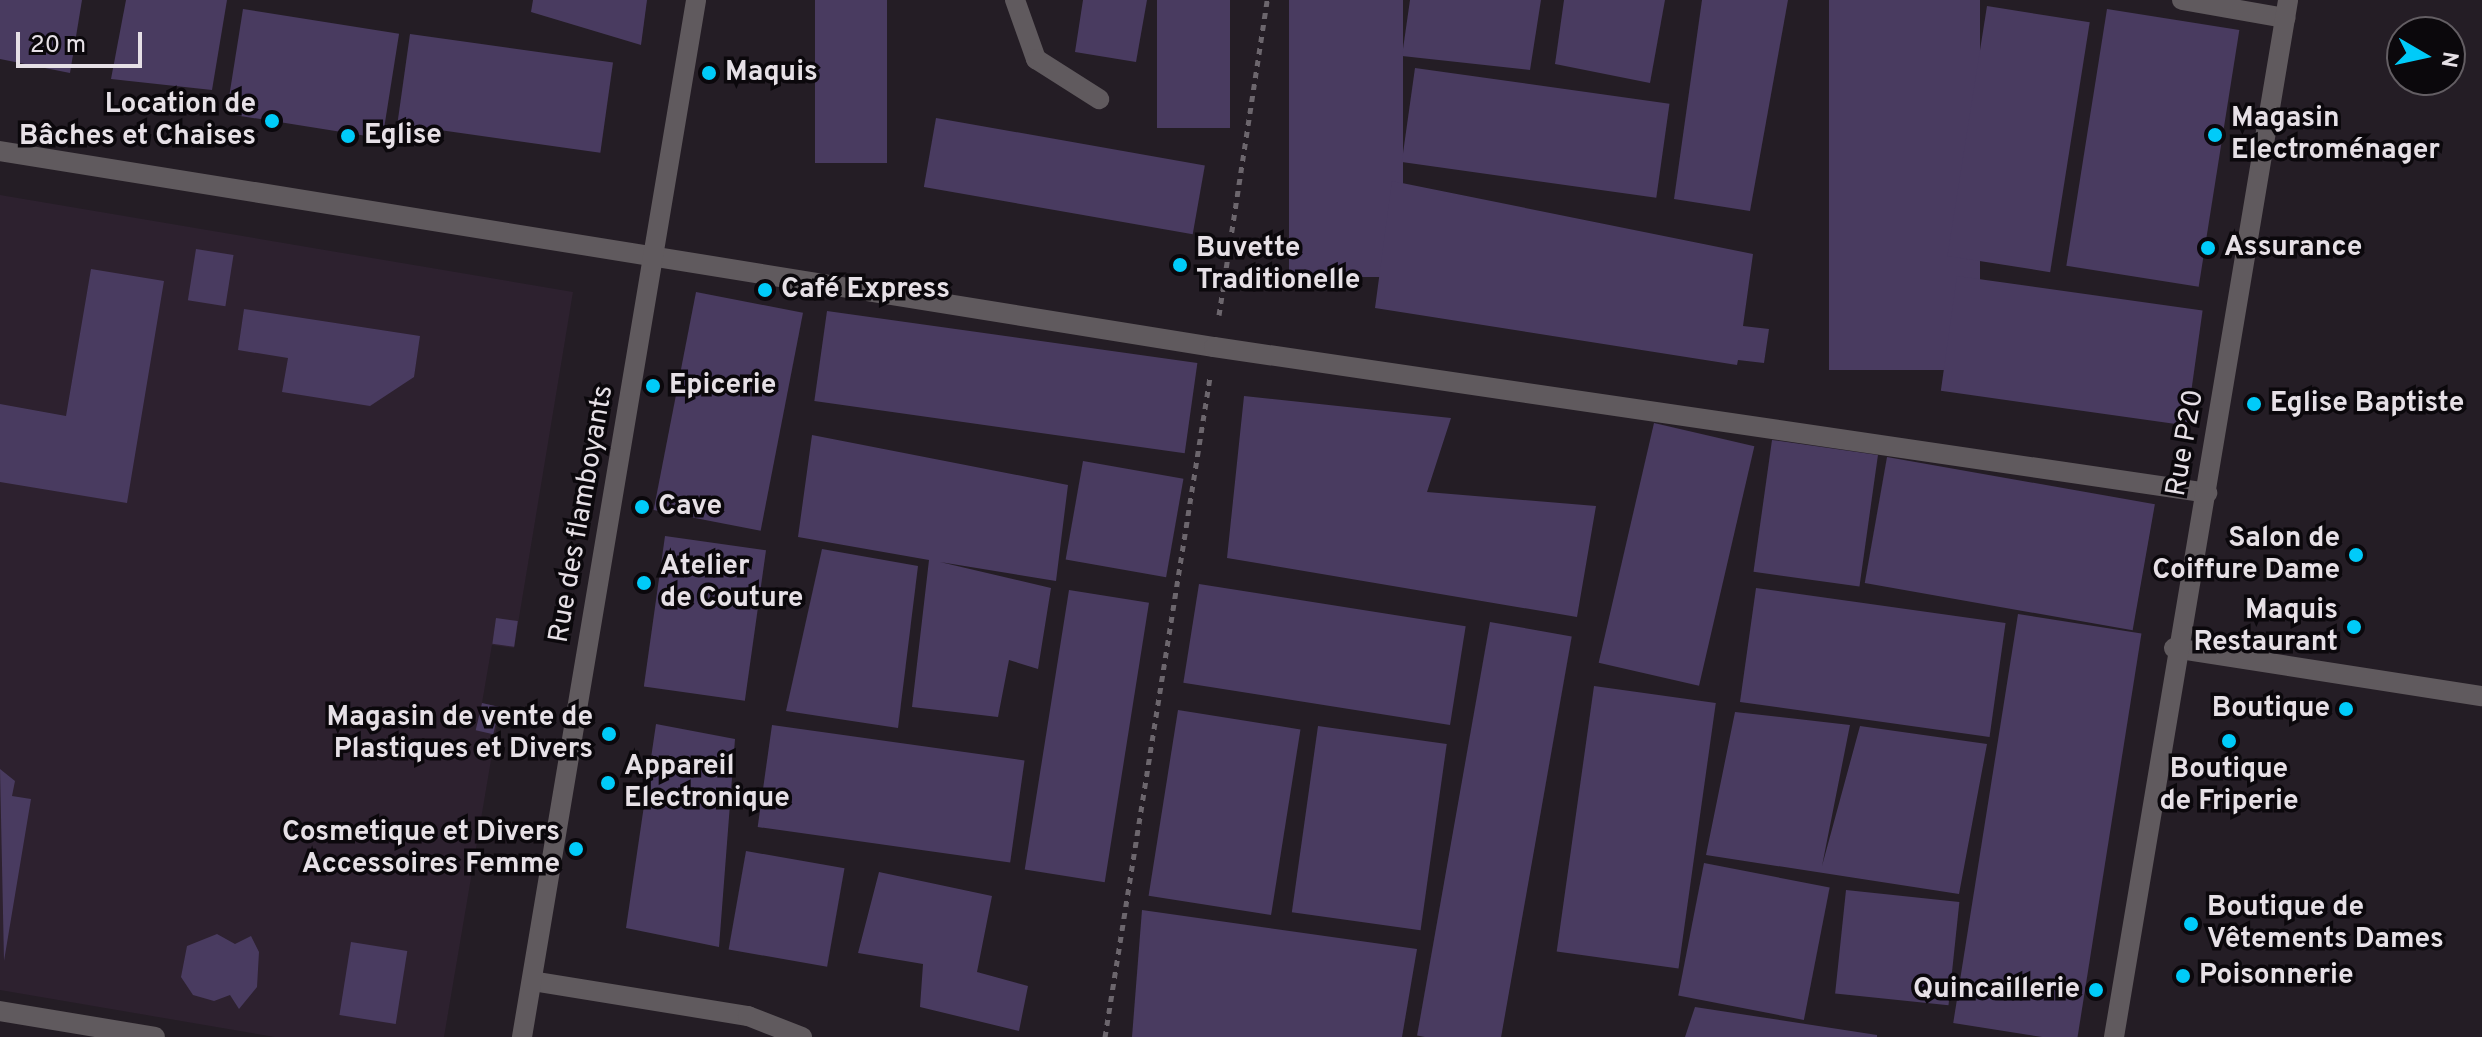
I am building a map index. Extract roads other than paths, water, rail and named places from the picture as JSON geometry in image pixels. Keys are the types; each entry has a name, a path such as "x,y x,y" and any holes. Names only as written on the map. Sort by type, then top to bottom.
{"street":[{"name":"Rue des flamboyants","path":"522,1037 696,0"},
{"path":"1015,0 1036,59 1099,99"},
{"path":"2182,0 2286,9"},
{"name":"Rue P20","path":"2114,1037 2174,648 2207,493 2286,9"},
{"path":"0,151 1214,347 2207,493"},
{"path":"2174,648 2482,696"},
{"path":"532,981 748,1016 802,1037"},
{"path":"0,1011 155,1037"}],"place":[{"name":"Maquis","path":"709,73"},
{"name":"Location de Bâches et Chaises","path":"272,121"},
{"name":"Magasin Electroménager","path":"2215,135"},
{"name":"Eglise","path":"348,136"},
{"name":"Assurance","path":"2208,248"},
{"name":"Buvette Traditionelle","path":"1180,265"},
{"name":"Café Express","path":"765,290"},
{"name":"Epicerie","path":"653,386"},
{"name":"Eglise Baptiste","path":"2254,404"},
{"name":"Cave","path":"642,507"},
{"name":"Salon de Coiffure Dame","path":"2356,555"},
{"name":"Atelier de Couture","path":"644,583"},
{"name":"Maquis Restaurant","path":"2354,627"},
{"name":"Boutique","path":"2346,709"},
{"name":"Magasin de vente de Plastiques et Divers","path":"609,734"},
{"name":"Boutique de Friperie","path":"2229,741"},
{"name":"Appareil Electronique","path":"608,783"},
{"name":"Cosmetique et Divers Accessoires Femme","path":"576,849"},
{"name":"Boutique de Vêtements Dames","path":"2191,924"},
{"name":"Poisonnerie","path":"2183,976"},
{"name":"Quincaillerie","path":"2096,990"}]}
